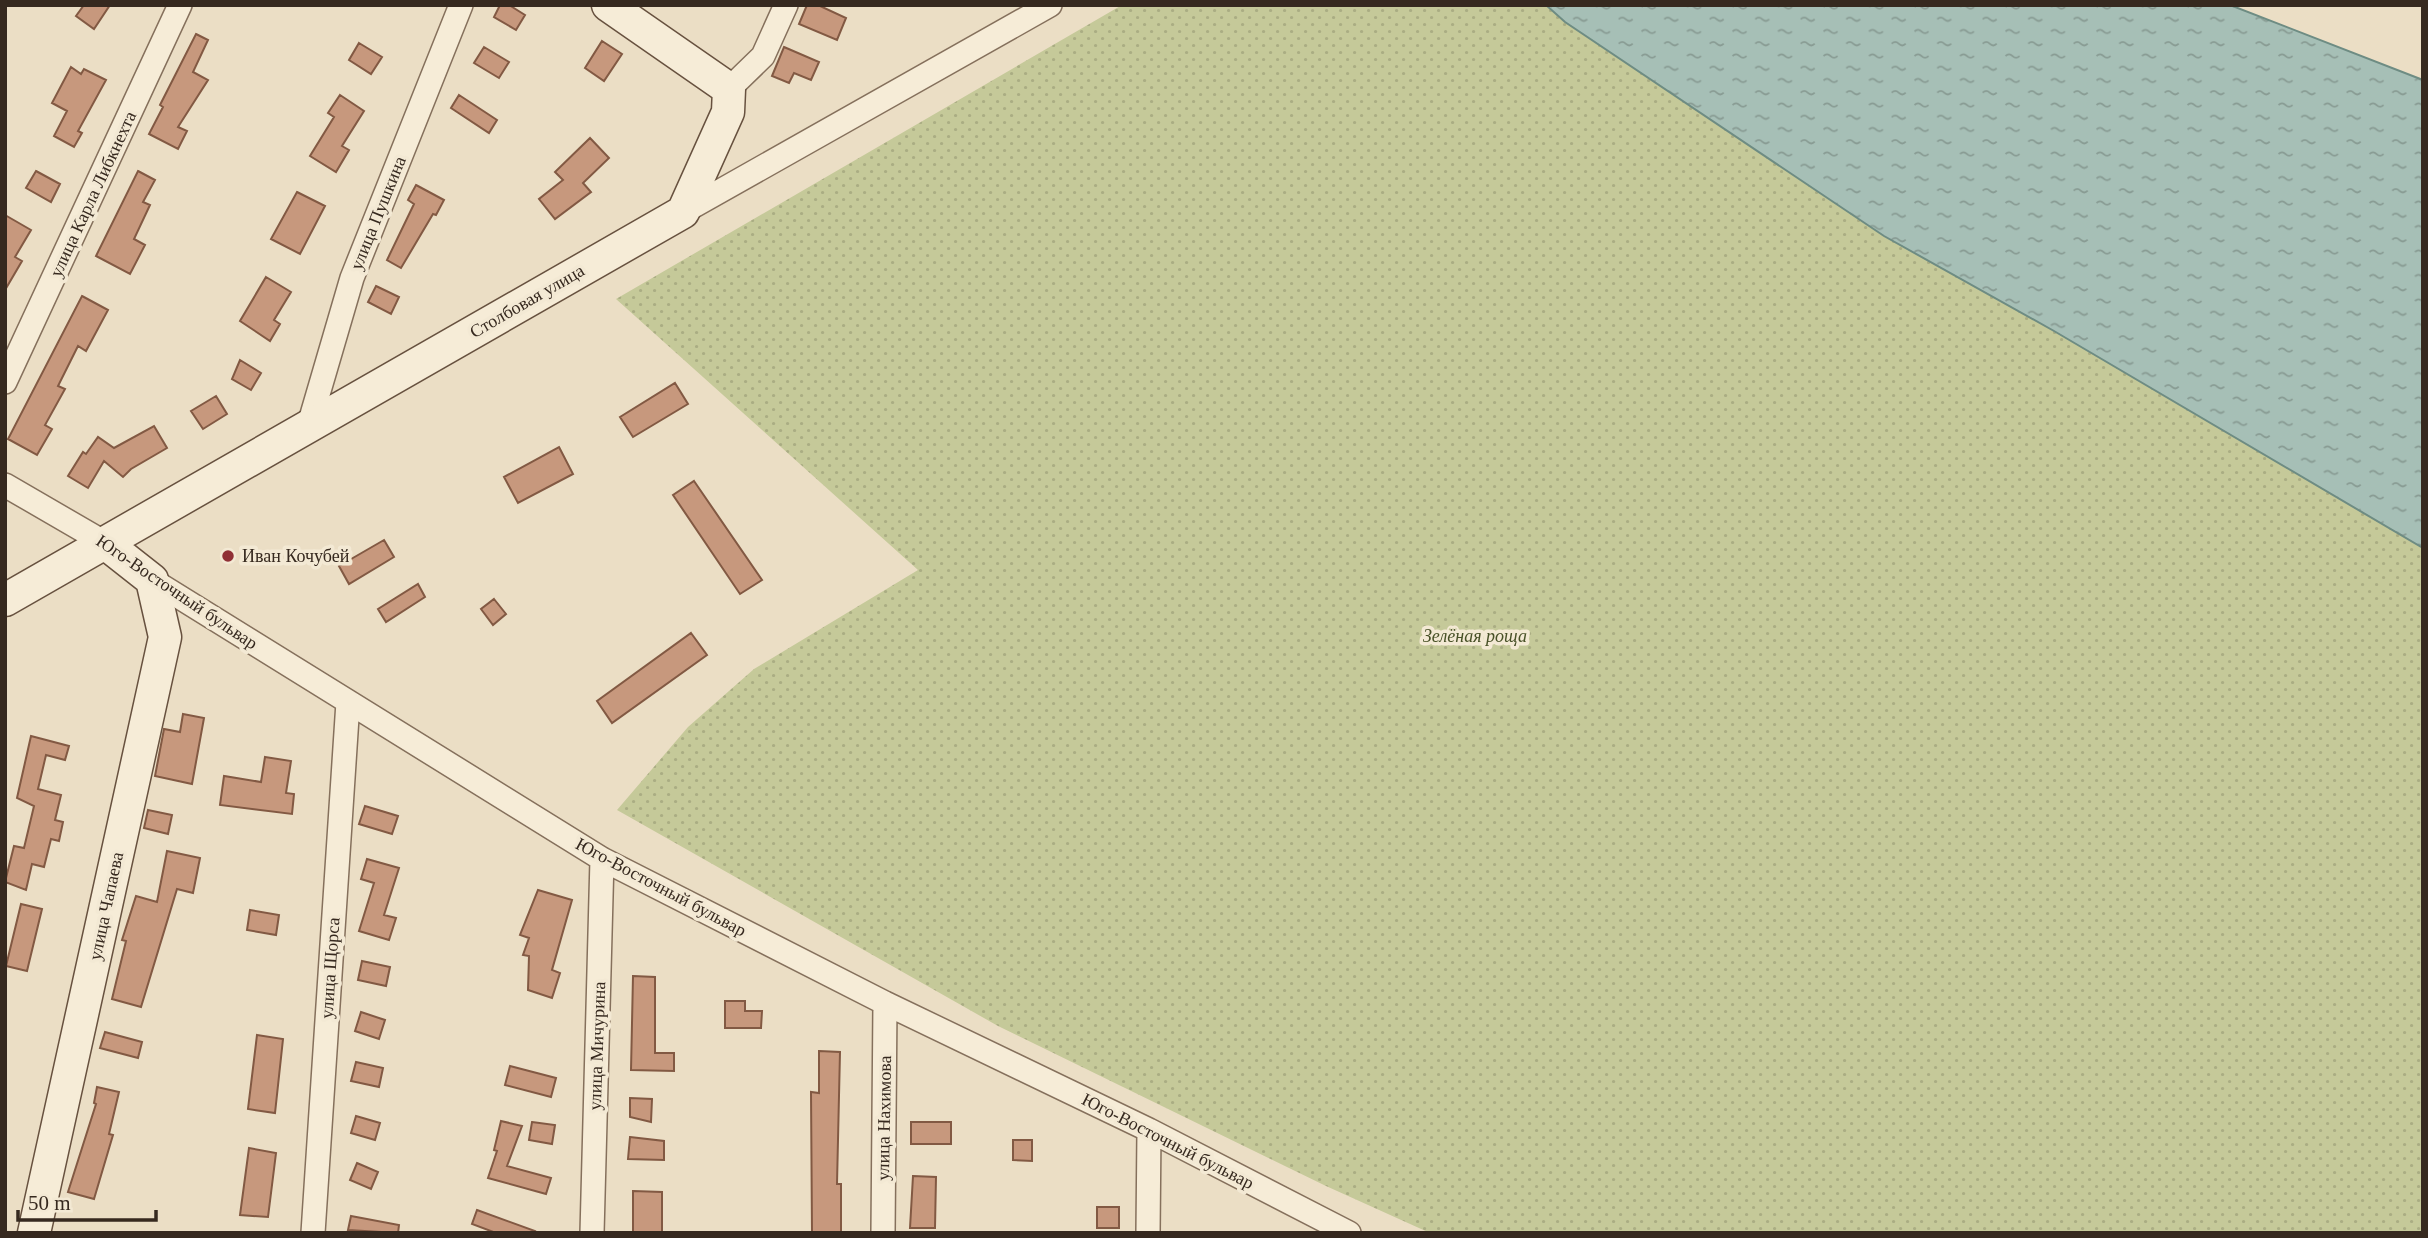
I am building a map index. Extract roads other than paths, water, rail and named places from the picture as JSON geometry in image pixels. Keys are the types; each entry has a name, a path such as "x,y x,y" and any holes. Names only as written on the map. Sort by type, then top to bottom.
{"street":[{"name":"улица Карла Либкнехта","path":"5,382 180,5"},
{"name":"улица Пушкина","path":"309,425 352,278 461,5"},
{"path":"608,5 729,89"},
{"path":"683,212 728,112 729,89 763,56 786,5"},
{"name":"Столбовая улица","path":"5,600 1050,5"},
{"name":"Юго-Восточный бульвар","path":"5,485 105,543 152,580 602,859 885,1003 1149,1130 1349,1233"},
{"name":"улица Чапаева","path":"34,1233 165,637 152,580"},
{"name":"улица Щорса","path":"313,1233 348,702"},
{"name":"улица Мичурина","path":"592,1233 602,859"},
{"name":"улица Нахимова","path":"883,1233 885,1003"},
{"path":"1148,1233 1149,1130"}],"water":[{"path":"1546,5 2230,5 2423,80 2423,548 2054,331 1884,236 1565,22"}],"place":[{"name":"Иван Кочубей","path":"228,556"}],"park label":[{"name":"Зелёная роща","path":"1475,636"}]}
